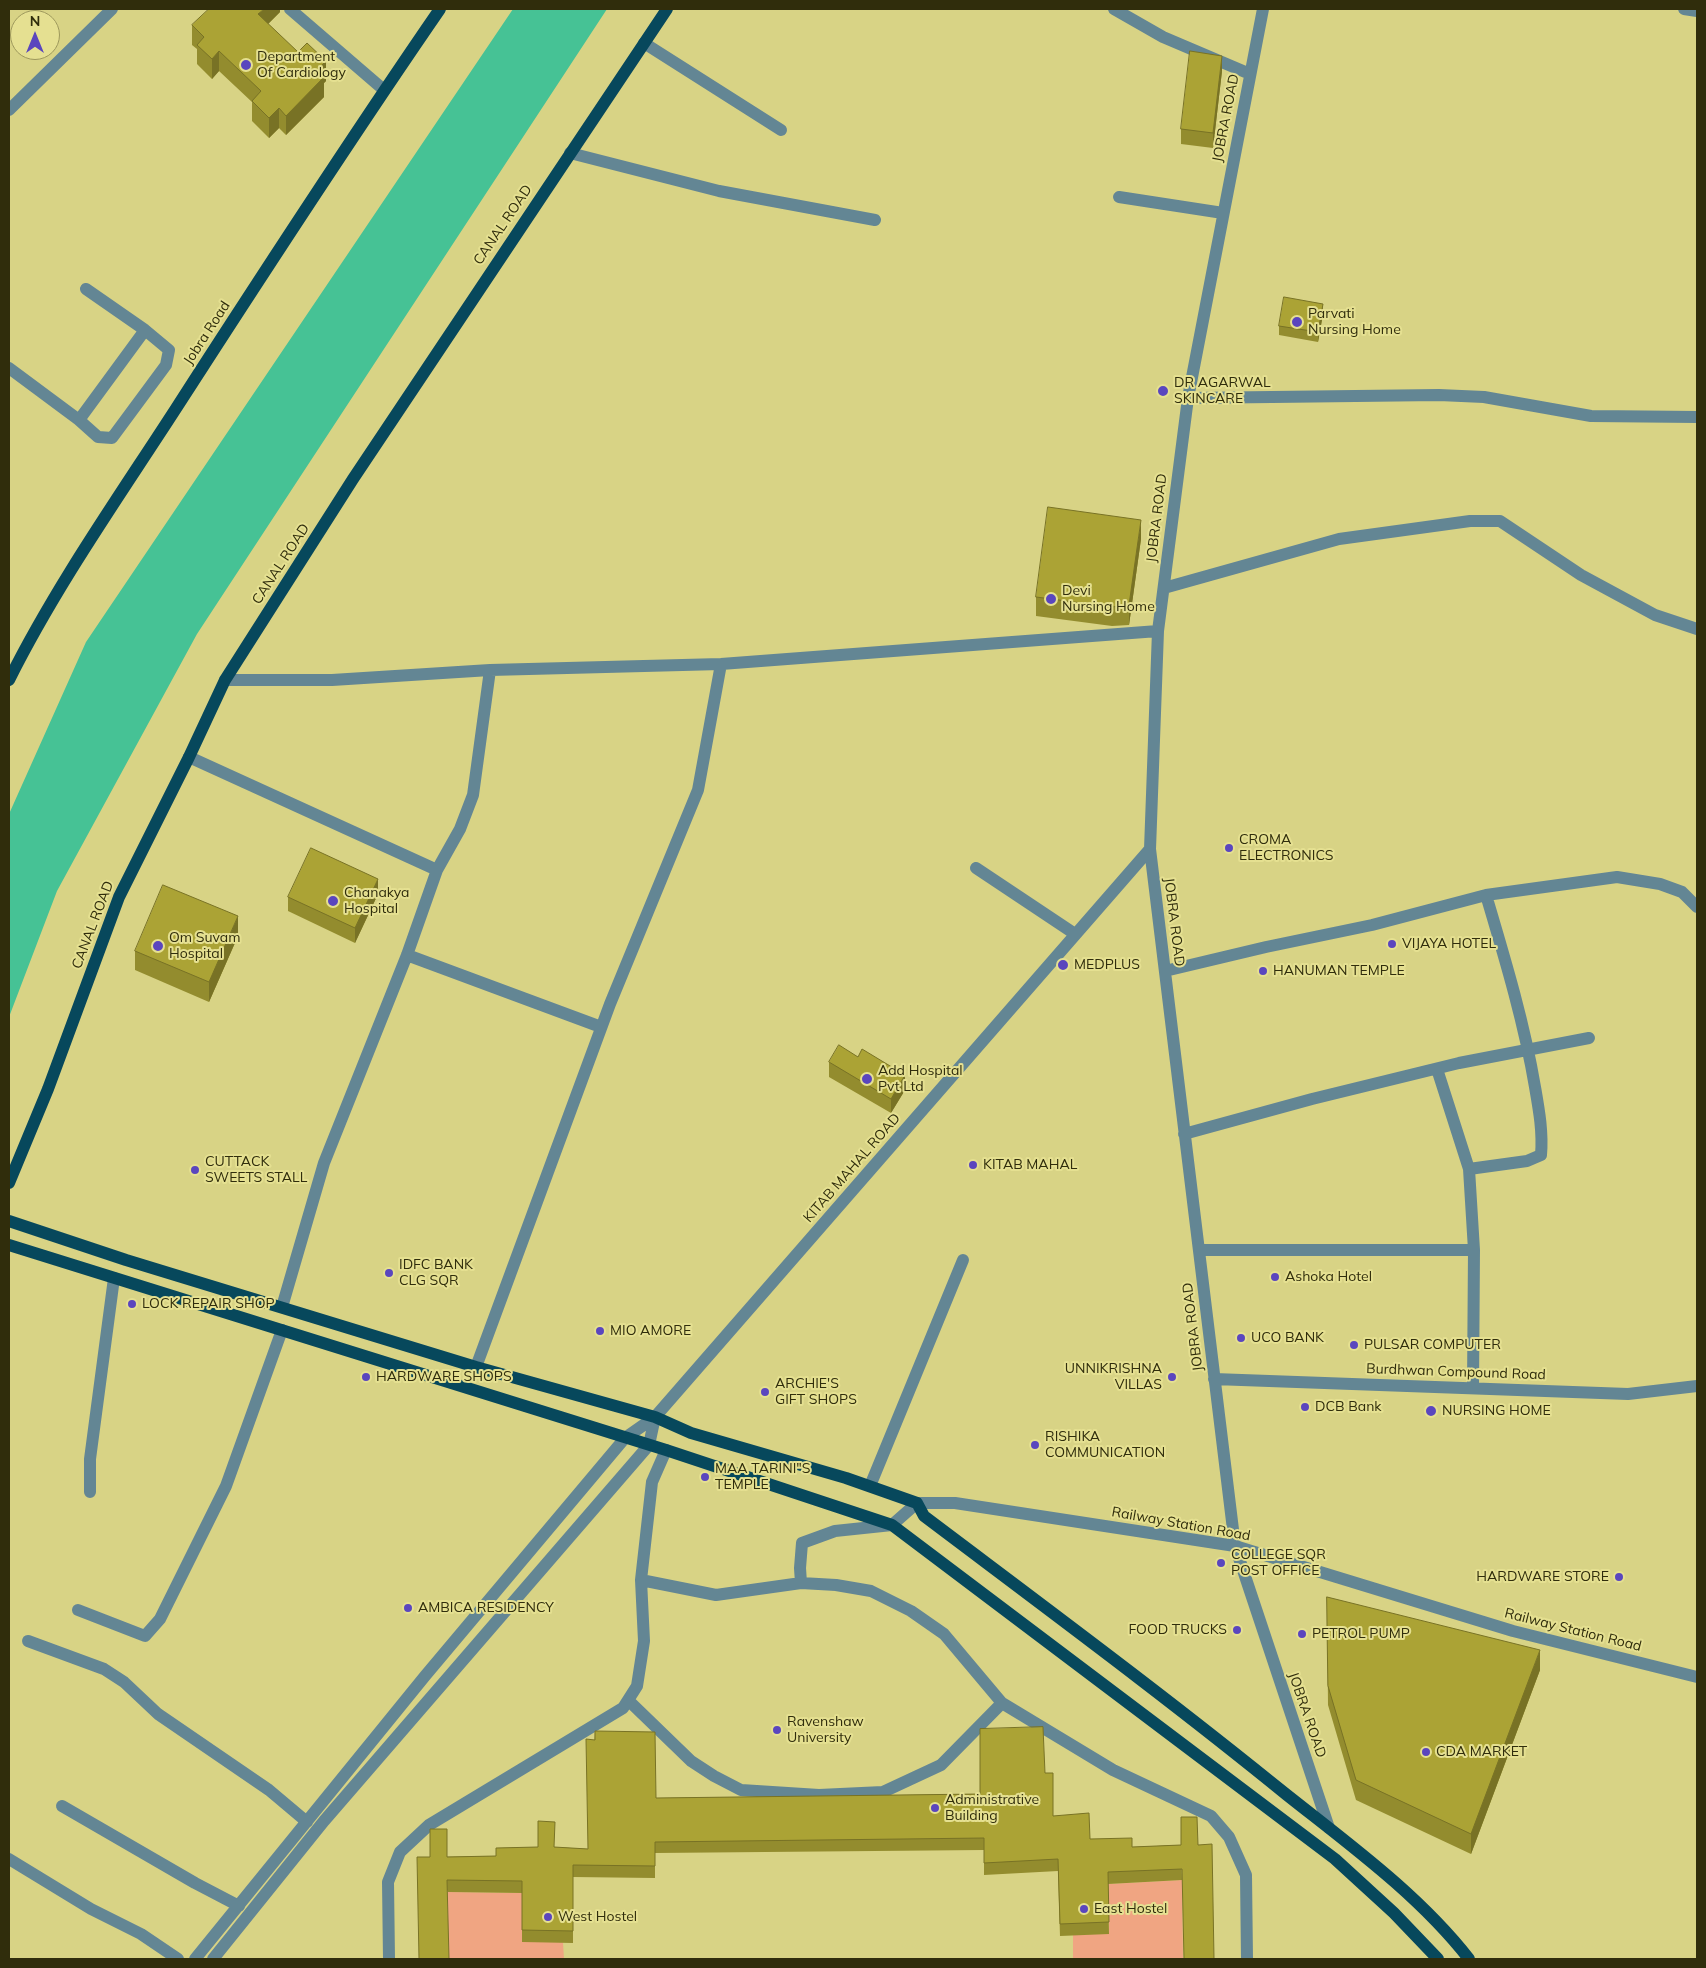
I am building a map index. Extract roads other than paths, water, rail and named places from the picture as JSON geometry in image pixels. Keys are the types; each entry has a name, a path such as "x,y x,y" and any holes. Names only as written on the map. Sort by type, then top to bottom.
{"main road":[{"name":"Jobra Road","path":"9,680 28,640 109,511 384,90 440,9"},
{"name":"CANAL ROAD","path":"9,1183 48,1089 119,897 225,680 353,479 667,9"},
{"path":"9,1221 282,1308 476,1367 655,1417 691,1433 870,1486 917,1503 924,1516 1202,1725 1329,1828 1408,1895 1448,1932 1469,1959"},
{"path":"9,1245 666,1450 892,1525 1335,1859 1394,1913 1438,1959"},
{"path":"1329,1828 1335,1859"}],"street":[{"path":"9,110 112,9"},
{"path":"290,9 384,90"},
{"path":"1114,9 1163,38 1250,74"},
{"name":"JOBRA ROAD","path":"1263,9 1188,398 1158,631 1150,849 1234,1546 1329,1828"},
{"path":"1684,9 1697,11"},
{"path":"644,43 781,130"},
{"path":"570,153 719,191 875,220"},
{"path":"1119,196 1223,213"},
{"path":"9,368 79,420 98,437 112,438 166,365 169,350 145,330 86,289"},
{"path":"79,420 145,330"},
{"path":"1188,398 1475,396 1591,416 1697,417"},
{"path":"1164,588 1339,539 1470,520 1500,520 1581,575 1655,615 1697,629"},
{"path":"225,680 332,680 490,670 721,664 1158,631"},
{"path":"476,1367 601,1027 698,790 721,664"},
{"path":"282,1308 324,1163 407,955 437,870 460,830 473,795 490,670"},
{"path":"189,757 437,870"},
{"name":"KITAB MAHAL ROAD","path":"655,1417 1150,849"},
{"path":"976,868 1075,934"},
{"path":"1165,971 1266,946 1372,925 1486,895 1618,877 1660,884 1682,892 1697,907"},
{"path":"1468,1169 1527,1161 1541,1155 1543,1136 1529,1050 1515,993 1486,895"},
{"path":"407,955 601,1027"},
{"path":"1184,1134 1312,1099 1437,1069 1589,1038"},
{"path":"1437,1069 1468,1169 1474,1250 1473,1388"},
{"path":"1199,1250 1474,1250"},
{"path":"870,1486 964,1260"},
{"path":"90,1492 90,1459 114,1278"},
{"path":"78,1610 145,1636 160,1619 226,1486 282,1330"},
{"name":"Burdhwan Compound Road","path":"1214,1378 1628,1394 1697,1386"},
{"path":"195,1959 425,1676 625,1438 655,1417"},
{"path":"213,1959 324,1821 649,1445 655,1417"},
{"path":"389,1959 388,1882 400,1852 429,1825 623,1708 638,1686 644,1641 641,1580 652,1482 666,1450"},
{"path":"801,1583 802,1543 835,1531 892,1525 917,1503"},
{"name":"Railway Station Road","path":"917,1503 955,1503 1234,1546 1513,1631 1697,1677"},
{"path":"641,1580 716,1595 801,1583 836,1584 871,1591 911,1611 944,1634 1002,1704 1113,1770 1211,1816 1229,1837 1246,1875 1247,1959"},
{"path":"28,1641 104,1669 124,1682 158,1714 269,1790 307,1822"},
{"path":"629,1701 690,1761 741,1790 819,1795 884,1792 941,1766 1002,1704"},
{"path":"62,1806 195,1884 239,1906"},
{"path":"9,1859 91,1909 141,1934 178,1959"}],"place":[{"name":"Department Of Cardiology","path":"246,65"},
{"name":"Parvati Nursing Home","path":"1297,322"},
{"name":"DR AGARWAL SKINCARE","path":"1163,391"},
{"name":"Devi Nursing Home","path":"1051,599"},
{"name":"CROMA ELECTRONICS","path":"1229,848"},
{"name":"Chanakya Hospital","path":"333,901"},
{"name":"VIJAYA HOTEL","path":"1392,944"},
{"name":"Om Suvam Hospital","path":"158,946"},
{"name":"MEDPLUS","path":"1063,965"},
{"name":"HANUMAN TEMPLE","path":"1263,971"},
{"name":"Add Hospital Pvt Ltd","path":"867,1079"},
{"name":"KITAB MAHAL","path":"973,1165"},
{"name":"CUTTACK SWEETS STALL","path":"195,1170"},
{"name":"IDFC BANK CLG SQR","path":"389,1273"},
{"name":"Ashoka Hotel","path":"1275,1277"},
{"name":"LOCK REPAIR SHOP","path":"132,1304"},
{"name":"MIO AMORE","path":"600,1331"},
{"name":"UCO BANK","path":"1241,1338"},
{"name":"PULSAR COMPUTER","path":"1354,1345"},
{"name":"HARDWARE SHOPS","path":"366,1377"},
{"name":"UNNIKRISHNA VILLAS","path":"1172,1377"},
{"name":"ARCHIE'S GIFT SHOPS","path":"765,1392"},
{"name":"DCB Bank","path":"1305,1407"},
{"name":"NURSING HOME","path":"1431,1411"},
{"name":"RISHIKA COMMUNICATION","path":"1035,1445"},
{"name":"MAA TARINI\"S TEMPLE","path":"705,1477"},
{"name":"COLLEGE SQR POST OFFICE","path":"1221,1563"},
{"name":"HARDWARE STORE","path":"1619,1577"},
{"name":"AMBICA RESIDENCY","path":"408,1608"},
{"name":"FOOD TRUCKS","path":"1237,1630"},
{"name":"PETROL PUMP","path":"1302,1634"},
{"name":"Ravenshaw University","path":"777,1730"},
{"name":"CDA MARKET","path":"1426,1752"},
{"name":"Administrative Building","path":"935,1808"},
{"name":"East Hostel","path":"1084,1909"},
{"name":"West Hostel","path":"548,1917"}]}
